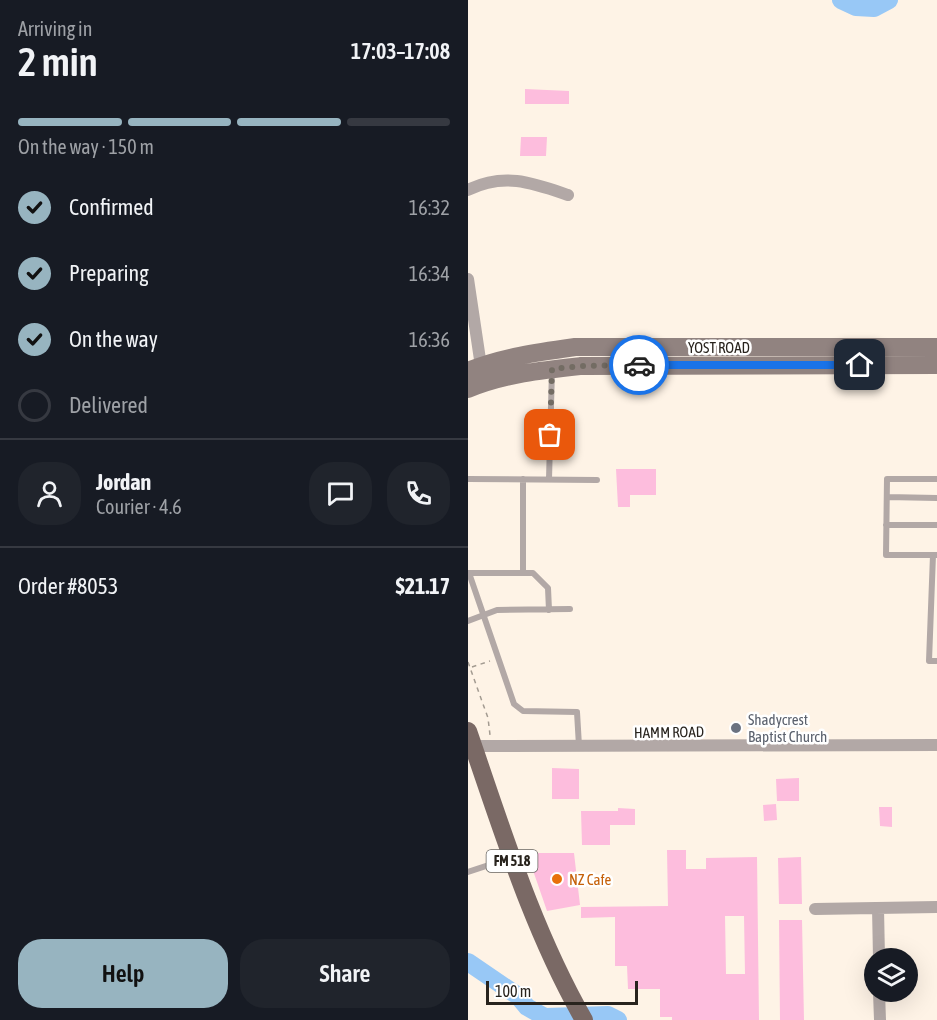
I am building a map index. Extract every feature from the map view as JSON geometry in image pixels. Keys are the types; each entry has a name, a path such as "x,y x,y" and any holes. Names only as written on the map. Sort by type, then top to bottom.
{"main road":[{"name":"YOST ROAD","path":"475,377 551,351 575,347 710,356 903,356 937,348"},
{"path":"551,351 552,369"},
{"name":"YOST ROAD","path":"475,377 710,356"},
{"name":"YOST ROAD","path":"903,356 937,365"},
{"name":"FM 518","path":"477,741 511,857 534,917 584,1020"}],"street":[{"path":"468,190 481,184 515,180 531,182 568,195"},
{"path":"468,279 475,377"},
{"name":"HAMM ROAD","path":"477,741 579,747 937,745"},
{"path":"815,909 937,907"},
{"path":"878,908 879,948"},
{"path":"879,1002 880,1020"}],"lane":[{"path":"549,479 552,369"},
{"path":"468,479 597,480"},
{"path":"523,479 523,573"},
{"path":"937,479 887,479 886,525 886,555 935,555 929,661 937,661"},
{"path":"887,497 937,498"},
{"path":"886,525 937,525"},
{"path":"549,610 548,588 533,573 469,573 514,704 523,711 577,712 579,747"},
{"path":"468,621 497,610 570,609"},
{"path":"468,872 511,857"}],"path":[{"path":"471,668 498,658"},
{"path":"468,662 488,718 477,741"}],"building":[{"path":"525,89 569,91 569,104 525,104"},
{"path":"521,137 547,137 546,156 520,156"},
{"path":"616,469 656,469 656,495 630,495 630,507 618,507"},
{"path":"552,768 579,769 579,799 552,799"},
{"path":"799,778 799,801 777,801 776,779"},
{"path":"776,804 777,820 764,821 763,805"},
{"path":"879,807 892,807 892,827 880,826"},
{"path":"618,808 635,809 635,825 610,825 610,845 582,845 581,811 618,811"},
{"path":"667,850 686,850 686,869 706,869 706,858 757,857 759,1020 672,1020 672,1017 660,1017 660,989 628,989 627,966 615,966 615,917 581,918 581,907 668,906","holes":["725,916 744,916 745,974 726,974"]},
{"name":"NZ Cafe","path":"527,853 574,853 580,905 547,911"},
{"path":"801,857 802,904 779,904 778,858"},
{"path":"779,920 802,920 804,1020 780,1020"}],"waterway":[{"path":"841,0 856,7 874,8 889,0"},
{"path":"468,962 518,996 527,1007 545,1017 608,1015 618,1020"}],"way so far":[{"path":"550,435 552,369 639,365"}],"place":[{"name":"Shadycrest Baptist Church","path":"736,728"},
{"name":"NZ Cafe","path":"557,879"}],"route":[{"path":"639,365 860,365"}]}
